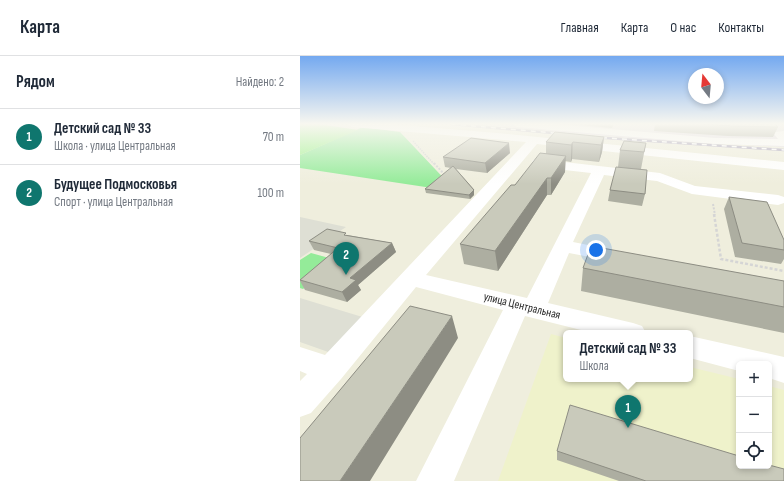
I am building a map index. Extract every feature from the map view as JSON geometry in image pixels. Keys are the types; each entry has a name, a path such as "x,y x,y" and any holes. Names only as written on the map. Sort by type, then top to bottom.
{"street":[{"path":"300,402 331,370 531,144"},
{"path":"571,144 784,166"},
{"path":"515,161 660,177 692,190 782,202"},
{"path":"435,481 526,307 562,246 599,170"},
{"path":"562,246 638,260"},
{"name":"улица Центральная","path":"412,279 621,330"},
{"path":"693,348 748,361"},
{"path":"300,359 331,370"},
{"path":"772,367 784,370"}],"path":[{"path":"416,144 450,180"},
{"path":"700,191 712,197 721,259 784,271"}],"shaded area":[{"path":"724,144 784,144 784,147"},
{"path":"300,217 346,227 300,258"},
{"path":"300,298 369,319 334,354 300,342"},
{"path":"551,334 563,337 563,382 693,382 693,368 736,378 736,469 772,469 772,387 784,390 784,481 498,481"}],"green space":[{"path":"300,144 326,144 300,155"},
{"path":"325,144 411,144 453,188 432,188 300,168 300,155"},
{"path":"311,253 340,261 303,289 300,288 300,260"}],"building":[{"path":"462,144 508,144 485,163 443,157"},
{"path":"623,144 646,144 644,152 620,150"},
{"path":"540,153 566,156 551,178 547,178 495,251 460,244 511,185 515,185"},
{"path":"453,166 474,190 469,195 425,189"},
{"path":"616,167 647,170 645,194 610,190"},
{"path":"729,197 767,202 784,240 784,250 742,243"},
{"path":"327,229 346,233 344,235 392,243 350,278 356,280 342,292 300,280 338,248 309,241"},
{"path":"591,246 784,281 784,307 583,268"},
{"path":"410,306 452,316 340,481 300,481 300,438"},
{"path":"570,405 736,455 736,469 772,469 772,466 784,469 784,481 646,481 557,451"}],"railway":[{"path":"693,144 784,150"}],"place":[{"name":"Будущее Подмосковья","path":"346,275"},
{"name":"Детский сад № 33","path":"628,428"}]}
